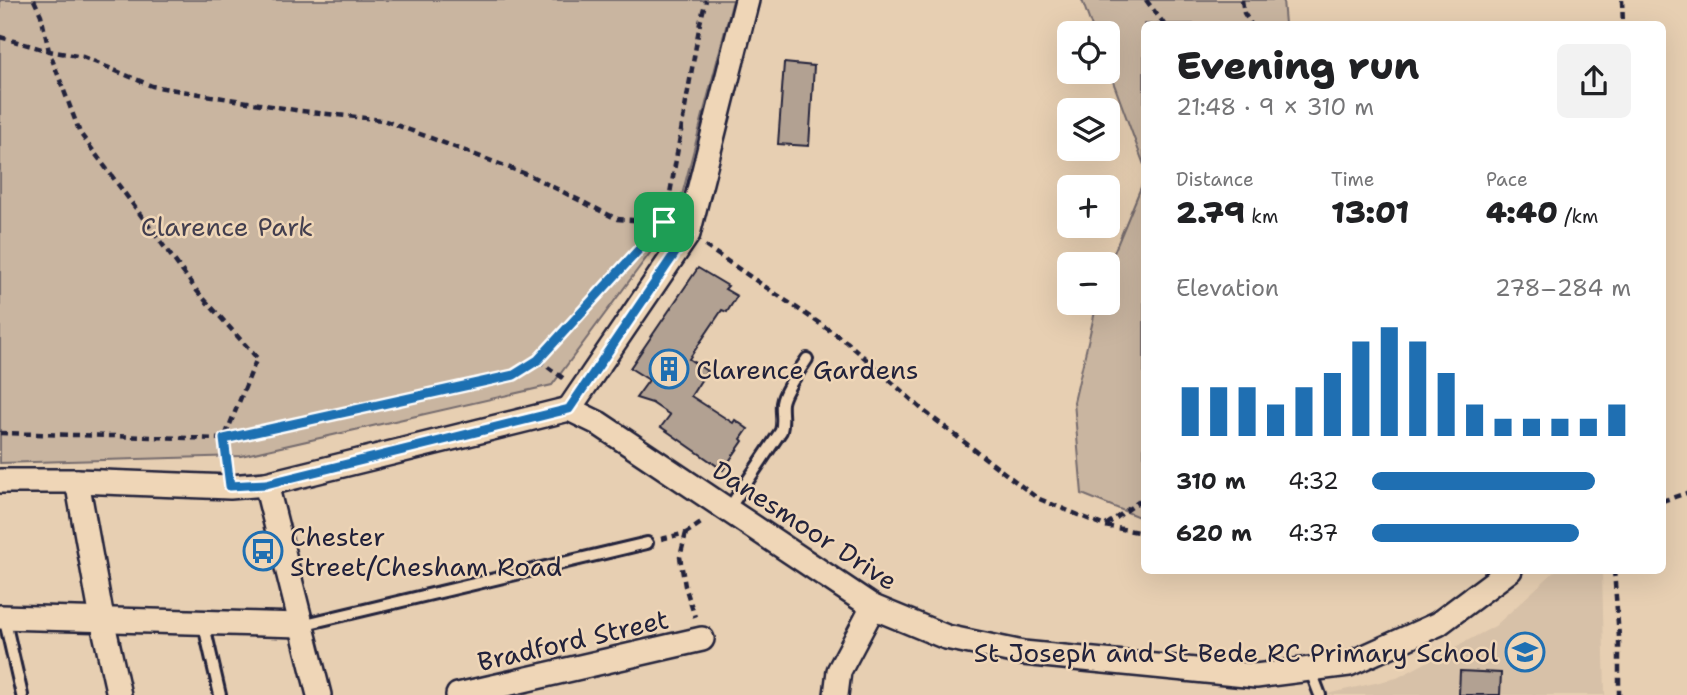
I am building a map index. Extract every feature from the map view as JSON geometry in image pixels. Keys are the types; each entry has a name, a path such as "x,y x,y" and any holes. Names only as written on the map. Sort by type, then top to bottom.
{"street":[{"path":"0,481 230,486 266,484 576,399 688,234 747,0"},
{"name":"Danesmoor Drive","path":"576,399 598,423 873,607 947,637 1023,653 1256,676 1349,664 1438,624 1505,574"},
{"path":"77,481 119,695"},
{"path":"266,484 319,695"},
{"path":"836,695 839,671 873,607"},
{"path":"2,617 301,625"},
{"name":"Bradford Street","path":"458,695 702,639"}],"lane":[{"path":"726,508 781,431 784,423 781,406 783,398 807,359"},
{"path":"301,625 646,543"},
{"path":"2,617 22,695"},
{"path":"203,621 220,695"},
{"path":"1310,669 1320,695"}],"path":[{"path":"34,0 41,15 49,51 80,134 197,291 257,358 224,439 230,486"},
{"path":"0,433 224,439 514,375 538,360 664,222 697,36 706,0"},
{"path":"1146,0 1162,21"},
{"path":"1242,0 1244,13 1249,21"},
{"path":"1622,0 1623,21"},
{"path":"0,37 49,51 83,57 152,86 301,111 383,120 531,176 617,219 664,222 688,234 847,342 924,411 1037,498 1105,526 1141,532"},
{"path":"538,360 552,371 576,399"},
{"path":"1666,500 1687,493"},
{"path":"1105,526 1141,500"},
{"path":"646,543 686,533 726,508"},
{"path":"686,533 680,557 685,586 702,639"},
{"path":"1614,574 1619,637 1619,695"}],"shaded area":[{"name":"St Joseph and St Bede RC Primary School","path":"1552,574 1602,574 1605,695 1322,695 1397,678 1495,626"}],"green space":[{"name":"Clarence Park","path":"0,0 733,0 676,218 552,385 241,456 0,463"},
{"path":"1082,0 1283,0 1285,21 1141,21 1141,157 1114,84 1120,84 1120,21 1090,21"},
{"path":"1141,187 1141,518 1082,494 1074,402 1094,315 1120,315 1120,252 1114,252"}],"building":[{"path":"784,63 814,66 809,146 778,144"},
{"name":"Clarence Gardens","path":"698,268 728,286 725,289 737,296 727,312 722,310 689,359 707,371 691,396 733,423 735,420 748,429 723,470 661,427 670,415 652,403 636,398 649,380 630,368"},
{"path":"1460,671 1501,673 1500,695 1459,695"}],"place":[{"name":"Clarence Gardens","path":"669,369"},
{"name":"Chester Street/Chesham Road","path":"263,551"},
{"name":"St Joseph and St Bede RC Primary School","path":"1525,652"}],"route":[{"path":"664,222 688,234 569,409 266,484 230,486 224,439 514,375 538,360 664,222"}]}
